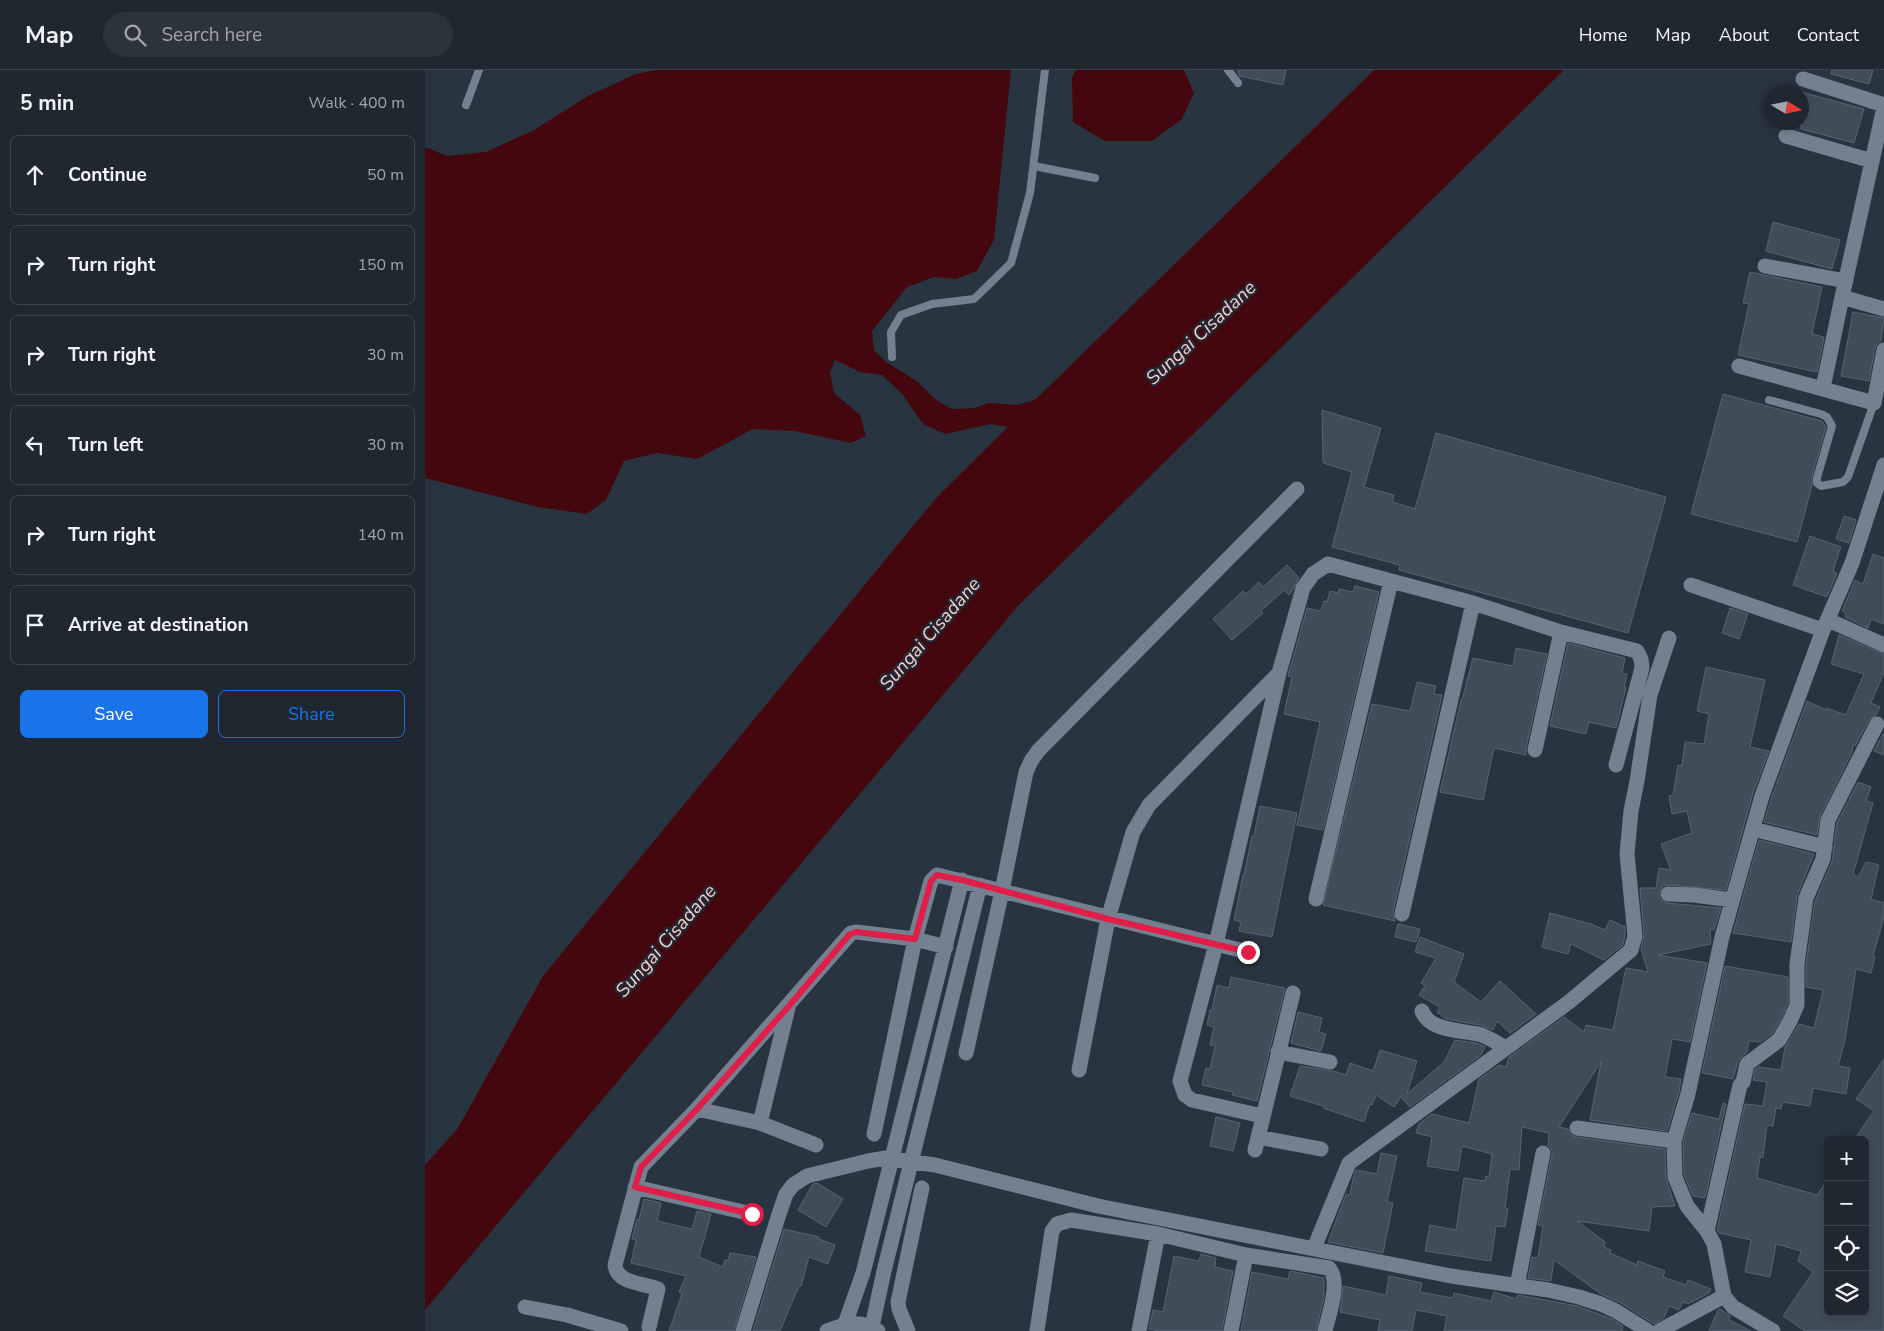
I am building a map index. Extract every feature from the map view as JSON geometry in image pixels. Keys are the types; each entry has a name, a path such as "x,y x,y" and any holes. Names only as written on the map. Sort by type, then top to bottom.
{"street":[{"path":"1803,79 1884,106 1823,388"},
{"path":"1786,136 1872,161"},
{"path":"1765,266 1846,281"},
{"path":"1842,297 1884,309"},
{"path":"1739,366 1874,403 1884,350"},
{"path":"1773,1331 1733,1307 1724,1296 1714,1244 1707,1230 1687,1206 1675,1177 1674,1141 1688,1094 1722,937 1763,796 1825,625 1852,563 1884,465"},
{"path":"966,1052 1002,891 1025,772 1031,761 1038,751 1297,489"},
{"path":"1263,1116 1192,1100 1185,1095 1180,1082 1216,944 1279,673 1303,588 1313,574 1328,564 1473,604 1561,632 1637,652 1641,659 1642,668 1616,765"},
{"path":"1316,899 1391,581"},
{"path":"1691,585 1825,625 1884,645"},
{"path":"1402,914 1473,604"},
{"path":"1535,750 1561,632"},
{"path":"1314,1248 1349,1162 1569,1002 1631,950 1635,936 1627,854 1631,811 1650,694 1669,638"},
{"path":"1079,1070 1108,919 1133,832 1149,805 1279,673"},
{"path":"1707,1230 1740,1085 1743,1082 1747,1064 1779,1040 1797,1005 1797,964 1806,898 1823,858 1828,820 1877,724"},
{"path":"1753,829 1825,847"},
{"path":"874,1134 915,939 931,881 937,875 1108,919 1248,952"},
{"path":"845,1324 863,1273 962,880"},
{"path":"827,1331 845,1324 859,1324 875,1329 885,1271 980,885"},
{"path":"1668,894 1732,900"},
{"path":"649,1327 658,1289 621,1278 615,1268 641,1167 697,1109 853,932 915,939 946,946"},
{"path":"1293,993 1257,1144 1321,1149"},
{"path":"760,1124 789,1006"},
{"path":"1422,1011 1425,1018 1444,1028 1479,1034 1506,1048"},
{"path":"1278,1052 1330,1062"},
{"path":"697,1109 760,1124 816,1144"},
{"path":"1577,1128 1674,1141"},
{"path":"1517,1286 1543,1153"},
{"path":"743,1331 785,1194 793,1185 807,1176 886,1158 935,1165 1098,1206 1451,1276 1555,1292 1601,1304 1648,1331"},
{"path":"635,1187 752,1214"},
{"path":"908,1331 898,1302 921,1188"},
{"path":"1037,1331 1053,1231 1057,1224 1071,1220 1157,1234 1246,1255 1329,1268 1334,1272 1335,1282 1325,1331"},
{"path":"1139,1331 1157,1234"},
{"path":"1231,1331 1246,1255"},
{"path":"1659,1331 1724,1296"},
{"path":"525,1307 567,1315 621,1331"}],"lane":[{"path":"465,105 479,70"},
{"path":"892,357 891,332 901,315 932,304 974,299 1011,263 1034,166 1045,70"},
{"path":"1228,70 1238,83"},
{"path":"1034,166 1095,178"},
{"path":"1769,400 1821,414 1830,421 1832,426 1817,478 1817,483 1821,486 1843,482 1848,478 1874,403"}],"water":[{"name":"Sungai Cisadane","path":"656,70 1011,70 994,240 977,271 956,279 934,277 907,287 872,331 874,350 886,362 918,382 936,400 952,409 975,408 988,403 1018,405 1036,399 1374,70 1564,70 1018,606 425,1310 425,1165 458,1128 543,976 937,497 1008,427 991,424 945,434 923,424 903,395 882,375 860,372 835,360 830,373 834,393 860,415 866,436 851,443 795,431 753,429 697,459 657,453 624,461 606,500 587,514 538,507 425,478 425,147 447,156 486,152 534,130 588,96 636,74"},
{"path":"1076,70 1184,70 1194,93 1182,119 1152,141 1105,141 1073,122 1072,77"}],"building":[{"path":"1238,70 1286,70 1283,85 1239,76"},
{"path":"1832,70 1873,70 1869,84 1831,74"},
{"path":"1809,94 1864,109 1854,143 1805,130 1809,130"},
{"path":"1773,222 1840,240 1832,269 1766,251"},
{"path":"1750,272 1822,287 1812,334 1824,337 1817,372 1738,355 1749,304 1743,303"},
{"path":"1853,312 1884,318 1881,341 1875,348 1869,381 1841,376"},
{"path":"1723,394 1822,421 1826,427 1812,476 1812,486 1797,542 1691,514"},
{"path":"1322,410 1381,428 1364,487 1394,495 1392,502 1415,509 1436,433 1666,497 1628,633 1399,570 1400,565 1332,547 1352,472 1323,463"},
{"path":"1844,516 1856,520 1849,543 1836,539"},
{"path":"1810,536 1841,547 1833,571 1837,573 1827,597 1793,585"},
{"path":"1873,554 1884,558 1884,624 1871,619 1868,628 1845,617 1846,613 1842,611 1855,580 1863,584"},
{"path":"1287,565 1299,578 1292,591 1289,595 1284,590 1261,611 1263,613 1232,640 1213,619 1243,591 1246,594 1259,582 1263,587"},
{"path":"1355,586 1379,592 1323,830 1297,825 1320,722 1284,714 1292,677 1288,676 1307,608 1321,611 1324,601 1327,602 1330,591 1338,593 1339,589 1353,592"},
{"path":"1730,608 1748,614 1739,639 1722,633"},
{"path":"1839,635 1884,654 1884,672 1871,703 1880,707 1876,715 1869,720 1855,746 1853,745 1852,752 1820,816 1817,835 1764,822 1807,701 1826,710 1826,708 1846,715 1864,674 1831,664"},
{"path":"1568,643 1625,658 1622,673 1627,674 1624,687 1626,687 1616,728 1589,722 1586,734 1550,726"},
{"path":"1516,648 1547,654 1526,755 1494,748 1483,800 1440,792 1461,700 1473,658 1513,666"},
{"path":"1706,667 1765,680 1750,747 1769,751 1753,793 1726,890 1668,885 1663,886 1659,893 1660,899 1667,903 1721,908 1714,930 1710,929 1711,944 1658,955 1707,963 1690,1042 1672,1039 1665,1077 1681,1079 1667,1131 1590,1120 1601,1062 1559,1127 1568,1129 1571,1135 1576,1137 1665,1149 1666,1178 1675,1206 1652,1207 1649,1231 1577,1221 1605,1242 1604,1247 1611,1250 1610,1253 1637,1265 1638,1261 1665,1271 1663,1277 1686,1285 1688,1280 1711,1289 1709,1293 1689,1304 1683,1302 1679,1310 1669,1306 1664,1318 1654,1324 1621,1303 1601,1294 1554,1260 1551,1281 1528,1278 1532,1257 1538,1258 1543,1226 1538,1225 1552,1155 1552,1150 1548,1145 1549,1133 1522,1127 1519,1170 1510,1169 1505,1208 1508,1209 1505,1227 1496,1226 1491,1261 1425,1251 1430,1225 1456,1230 1464,1178 1485,1181 1486,1176 1489,1177 1492,1154 1462,1146 1458,1171 1427,1166 1432,1137 1416,1133 1419,1124 1432,1114 1469,1123 1479,1079 1499,1065 1506,1067 1509,1057 1564,1017 1584,1032 1586,1025 1613,1030 1626,968 1648,972 1641,949 1644,935 1640,888 1656,888 1659,868 1671,870 1661,844 1692,833 1687,811 1672,814 1669,796 1673,795 1678,765 1682,766 1685,742 1704,744 1709,714 1697,711"},
{"path":"1417,682 1436,686 1434,694 1442,695 1393,912 1395,921 1323,905 1372,704 1410,711"},
{"path":"1884,734 1884,755 1874,751"},
{"path":"1858,782 1871,787 1866,801 1873,803 1853,874 1858,877 1866,862 1879,865 1871,899 1884,903 1884,917 1873,956 1875,957 1871,973 1856,969 1845,1040 1838,1066 1850,1068 1846,1094 1813,1088 1810,1106 1782,1102 1781,1109 1776,1108 1773,1126 1767,1125 1763,1157 1760,1157 1757,1178 1817,1195 1824,1185 1824,1316 1869,1316 1869,1136 1857,1136 1874,1111 1856,1099 1884,1059 1884,1331 1805,1331 1783,1316 1813,1272 1798,1261 1801,1251 1776,1244 1770,1277 1745,1272 1751,1240 1719,1233 1717,1230 1745,1104 1763,1106 1767,1082 1753,1080 1755,1069 1759,1067 1781,1070 1785,1047 1799,1024 1814,1028 1823,990 1806,987 1806,965 1815,901 1832,862 1837,823"},
{"path":"1260,806 1297,813 1272,937 1239,931 1241,922 1234,920"},
{"path":"1759,840 1814,854 1797,896 1791,942 1733,933"},
{"path":"1550,913 1591,924 1605,930 1610,920 1625,927 1623,945 1604,960 1571,944 1568,954 1542,947"},
{"path":"1398,924 1420,929 1416,942 1395,937"},
{"path":"1420,937 1464,954 1454,982 1481,1002 1500,981 1536,1014 1510,1033 1497,1021 1493,1030 1480,1025 1446,1019 1437,1012 1440,1007 1419,995 1425,986 1421,983 1436,958 1415,952"},
{"path":"1725,966 1788,977 1788,1003 1782,1017 1772,1034 1760,1042 1749,1041 1747,1052 1738,1061 1733,1079 1702,1073"},
{"path":"1231,977 1285,988 1257,1101 1232,1095 1233,1092 1202,1085 1206,1068 1210,1069 1215,1046 1210,1045 1214,1027 1207,1025 1210,1010 1212,1010 1217,985 1229,988"},
{"path":"1298,1012 1322,1018 1319,1032 1326,1034 1321,1051 1291,1043"},
{"path":"1455,1040 1476,1043 1485,1047 1481,1055 1410,1107 1401,1097 1394,1107 1376,1095 1372,1105 1370,1104 1364,1122 1323,1108 1323,1106 1290,1096 1300,1066 1346,1075 1350,1063 1373,1071 1380,1050 1417,1061 1407,1094 1444,1062"},
{"path":"1723,1103 1726,1104 1705,1198 1693,1196 1684,1175 1683,1142 1692,1113 1719,1119"},
{"path":"1216,1117 1240,1123 1233,1151 1210,1146"},
{"path":"1381,1153 1397,1156 1387,1202 1393,1203 1383,1253 1328,1242 1346,1194 1350,1195 1356,1170 1377,1174"},
{"path":"817,1183 843,1199 826,1227 798,1210 813,1184"},
{"path":"644,1199 661,1203 657,1221 692,1229 697,1211 711,1214 699,1257 723,1267 730,1253 756,1257 734,1331 669,1331 682,1294 679,1292 686,1276 631,1263 636,1240 632,1239"},
{"path":"784,1229 819,1237 819,1239 835,1245 828,1264 809,1257 801,1286 799,1286 780,1331 753,1331"},
{"path":"1201,1254 1216,1258 1215,1267 1233,1271 1222,1331 1159,1331 1149,1329 1153,1310 1163,1312 1174,1256 1199,1261"},
{"path":"1290,1271 1324,1278 1324,1297 1316,1331 1241,1331 1252,1272 1288,1279"},
{"path":"1389,1276 1422,1283 1420,1292 1453,1298 1454,1293 1491,1301 1494,1292 1516,1299 1518,1295 1577,1306 1612,1319 1623,1326 1622,1331 1444,1331 1447,1316 1416,1310 1412,1331 1378,1331 1380,1320 1340,1312 1343,1286 1386,1295"},
{"path":"1720,1309 1730,1316 1729,1320 1751,1331 1709,1331"}],"route":[{"path":"752,1214 635,1187 641,1167 697,1109 789,1006 849,935 856,932 915,939 931,881 937,875 1108,919 1248,952"}]}
